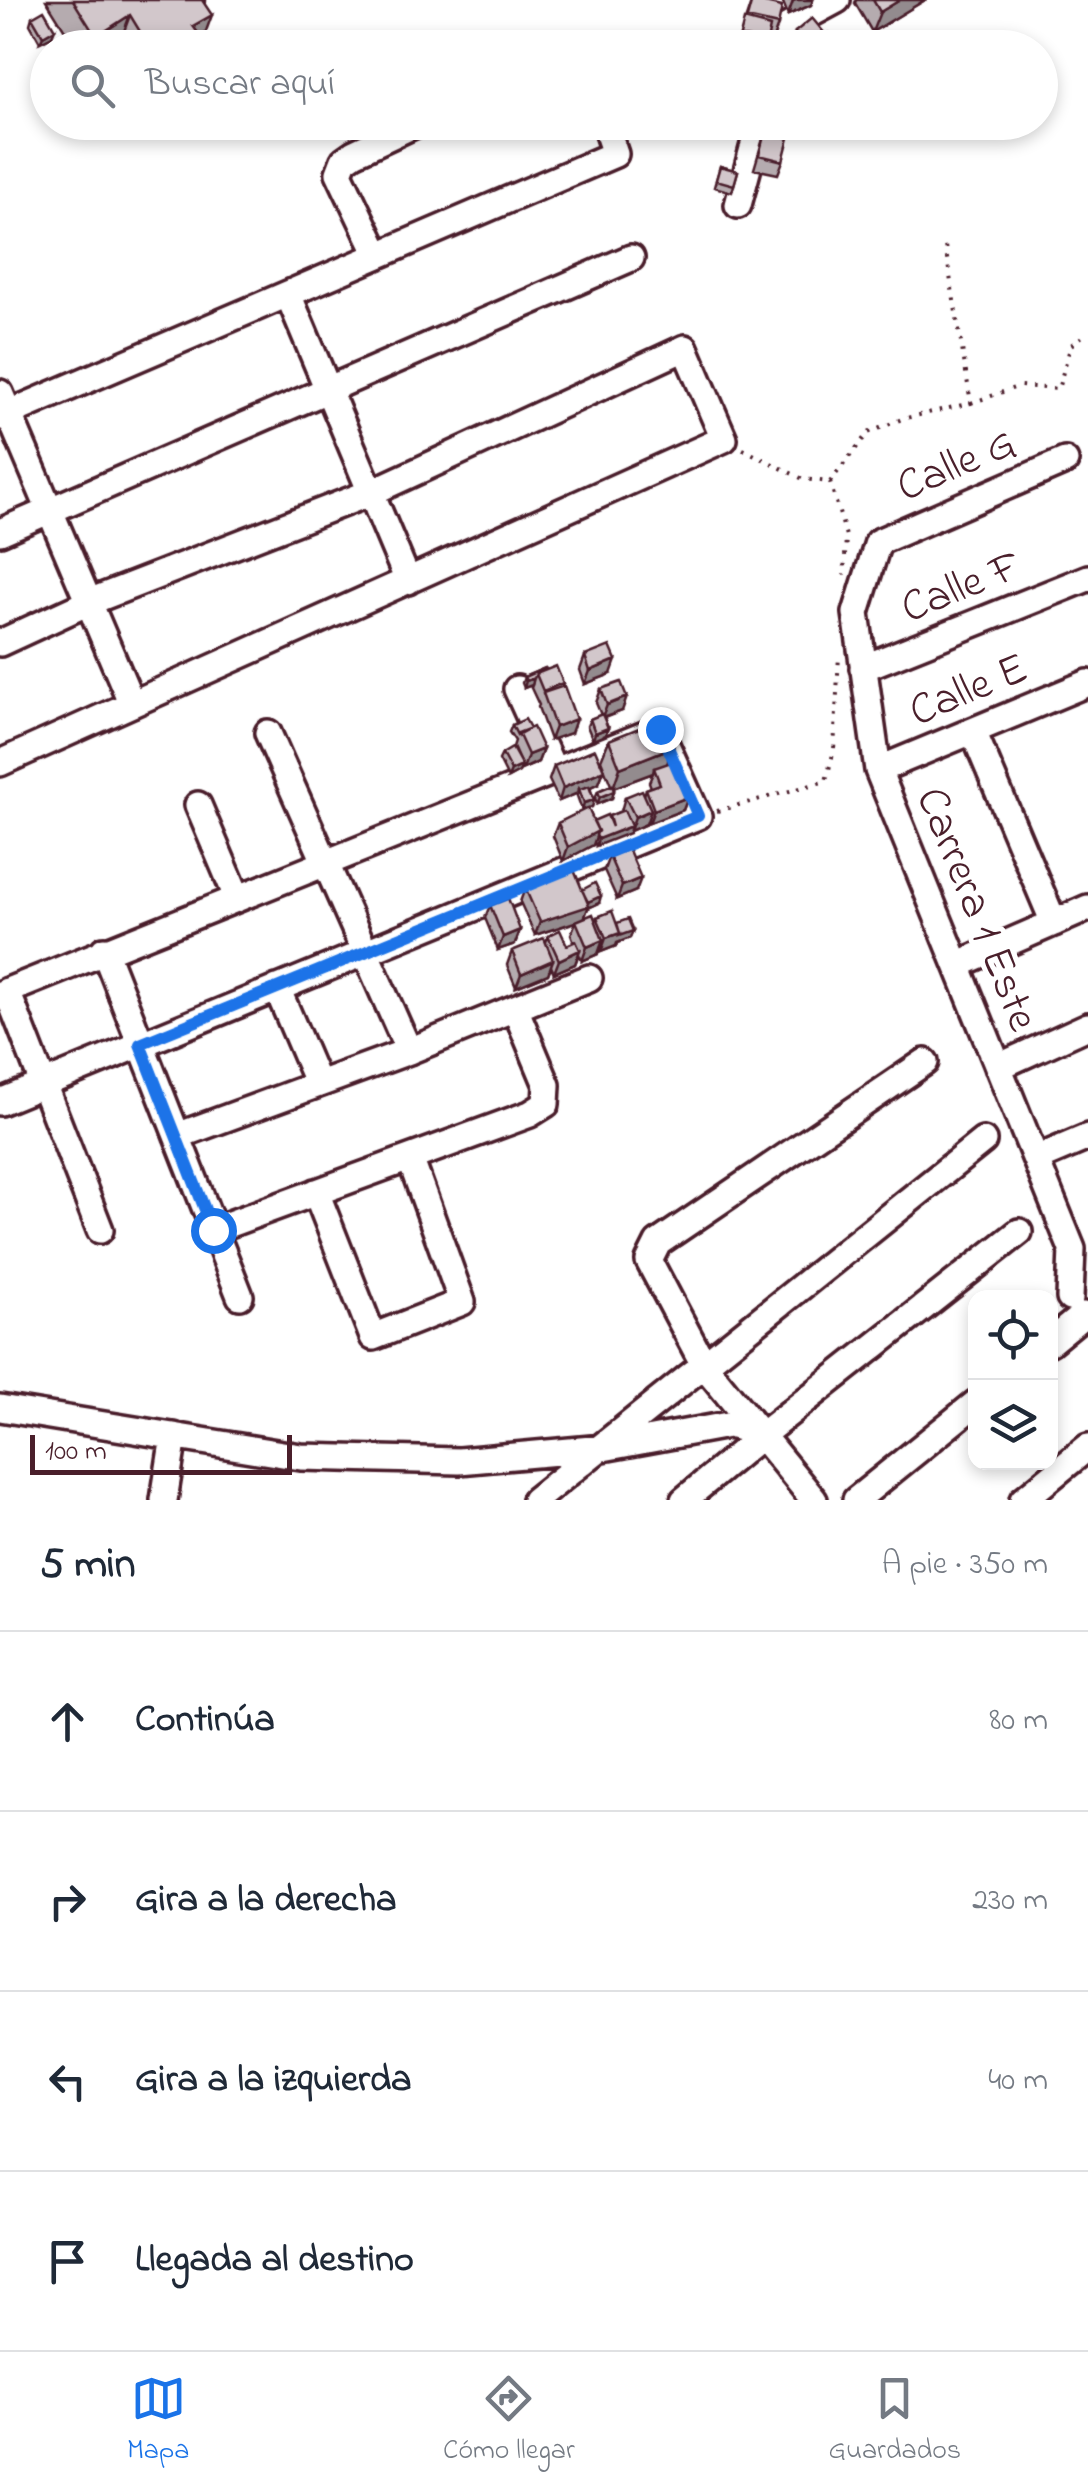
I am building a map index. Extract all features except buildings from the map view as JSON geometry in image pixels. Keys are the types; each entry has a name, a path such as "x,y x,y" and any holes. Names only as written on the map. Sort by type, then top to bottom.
{"street":[{"path":"784,30 829,2"},
{"path":"378,256 339,173 344,160 383,140"},
{"path":"132,704 3,408 288,294 615,154 610,140"},
{"path":"738,205 755,140"},
{"path":"0,532 631,258"},
{"path":"288,294 408,580"},
{"path":"0,643 89,602 372,492 686,348 724,440 0,763"},
{"name":"Calle G","path":"878,542 1065,461"},
{"name":"Carrera 1 Este","path":"878,542 856,612 878,770 1072,1249 1082,1306"},
{"name":"Calle F","path":"864,668 1088,578"},
{"name":"Calle E","path":"878,770 1088,683"},
{"path":"517,689 554,771"},
{"path":"0,1102 44,1086 698,816 660,729 4,993 44,1086 100,1230"},
{"path":"973,730 1054,923"},
{"path":"268,733 408,1051"},
{"path":"198,805 237,897"},
{"path":"957,965 1088,908"},
{"path":"104,950 240,1296"},
{"path":"177,1136 408,1051 589,978"},
{"path":"277,988 318,1084"},
{"path":"213,1230 530,1114 546,1104 547,1085 515,1008"},
{"path":"998,1067 1088,1026"},
{"path":"814,1500 704,1366 648,1261 658,1243 926,1062"},
{"path":"1036,1160 1088,1137"},
{"path":"535,1500 983,1141"},
{"path":"316,1192 372,1337 462,1302 410,1158"},
{"path":"684,1500 1019,1232"},
{"path":"1058,1333 1082,1306"},
{"path":"0,1408 301,1457 459,1461 603,1448 728,1425 762,1434"},
{"path":"856,1500 968,1409"},
{"path":"164,1500 174,1436"},
{"path":"1023,1500 1088,1448"}],"path":[{"path":"945,246 971,403"},
{"path":"830,482 868,433 902,419 971,403 1020,386 1058,388 1071,345 1088,332"},
{"path":"724,440 803,479 830,482"},
{"path":"830,482 846,536 844,575"},
{"path":"698,816 826,782 834,750 839,653"}],"route":[{"path":"213,1230 140,1044 698,816 660,729"}]}
